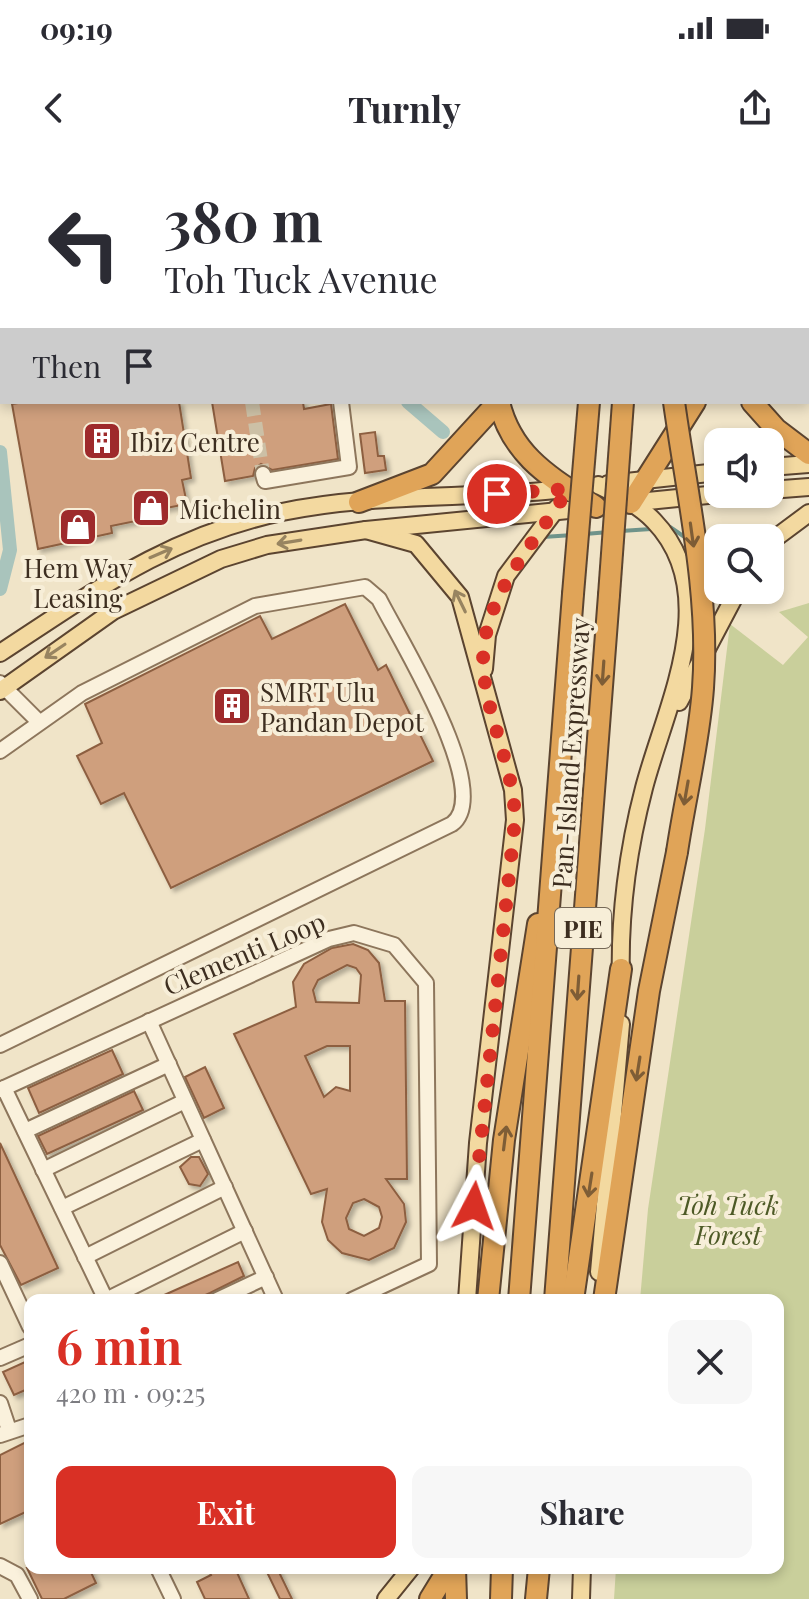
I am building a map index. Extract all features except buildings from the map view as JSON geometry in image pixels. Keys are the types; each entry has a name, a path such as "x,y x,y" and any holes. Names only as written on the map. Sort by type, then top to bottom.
{"highway":[{"path":"359,502 432,474 496,404"},
{"path":"499,404 503,421 524,456 596,507"},
{"name":"Pan-Island Expressway","path":"519,1294 589,404"},
{"name":"Pan-Island Expressway","path":"555,1294 623,404"},
{"path":"605,1294 649,991 677,852 701,704 704,658 698,573 674,404"},
{"path":"631,503 694,404"},
{"path":"754,404 776,429 809,454"},
{"path":"489,1294 504,1140 530,954 550,886"},
{"path":"574,1294 621,969"},
{"path":"430,1599 448,1574"},
{"path":"453,1574 456,1599"},
{"path":"501,1599 502,1574"},
{"path":"536,1599 538,1574"}],"main road":[{"path":"784,466 809,464"},
{"path":"0,653 94,589 160,554 233,525 284,511 359,502 568,489 704,473"},
{"path":"597,1294 618,1090 621,969 637,817 684,656 687,619 683,576 666,537 654,520 598,485"},
{"path":"784,489 809,487"},
{"path":"484,674 487,635 506,576 568,489"},
{"path":"1,688 113,611 181,576 267,545 366,530 704,495"},
{"path":"784,532 809,513"},
{"path":"366,530 416,544 450,582 468,618 474,651 484,674 511,775 515,820 478,1143 467,1294"},
{"path":"666,725 731,604"},
{"path":"386,1599 406,1574"},
{"path":"581,1599 582,1574"}],"street":[{"path":"263,474 265,481 349,467 341,404"},
{"path":"0,751 38,721 82,693 255,606 365,587 379,599 455,749 465,806 452,824 0,1045"},
{"path":"1,688 38,721"},
{"name":"Clementi Loop","path":"2,1089 329,939 354,933 394,945 422,974 427,995 429,1264 365,1294"},
{"path":"149,1021 273,1294"},
{"path":"25,1131 169,1064"},
{"path":"2,1089 103,1294"},
{"path":"43,1170 185,1101"},
{"path":"62,1208 203,1140"},
{"path":"85,1257 225,1187"},
{"path":"118,1294 245,1231"},
{"path":"0,1263 24,1314"},
{"path":"230,1294 266,1277"},
{"path":"0,1358 24,1348"},
{"path":"0,1403 5,1432"},
{"path":"0,1566 17,1575 30,1599"},
{"path":"161,1574 173,1599"}],"green space":[{"name":"Toh Tuck Forest","path":"809,603 809,1599 614,1599 616,1574 784,1574 784,1294 641,1294 648,1209 705,829 730,624 783,665 808,637 779,612"}],"waterway":[{"path":"410,404 443,432"},
{"path":"0,452 10,550 0,589"},
{"path":"670,527 689,540"},
{"path":"621,531 651,529"},
{"path":"585,534 609,532"},
{"path":"543,537 573,535"}],"tunnel":[{"path":"252,404 263,474"}],"place":[{"name":"Ibiz Centre","path":"102,441"},
{"name":"Michelin","path":"151,508"},
{"name":"Hem Way Leasing","path":"78,527"},
{"name":"SMRT Ulu Pandan Depot","path":"232,706"}],"route":[{"path":"474,1206 478,1143 515,820 511,775 484,674 487,635 506,576 568,489 497,494"}]}
